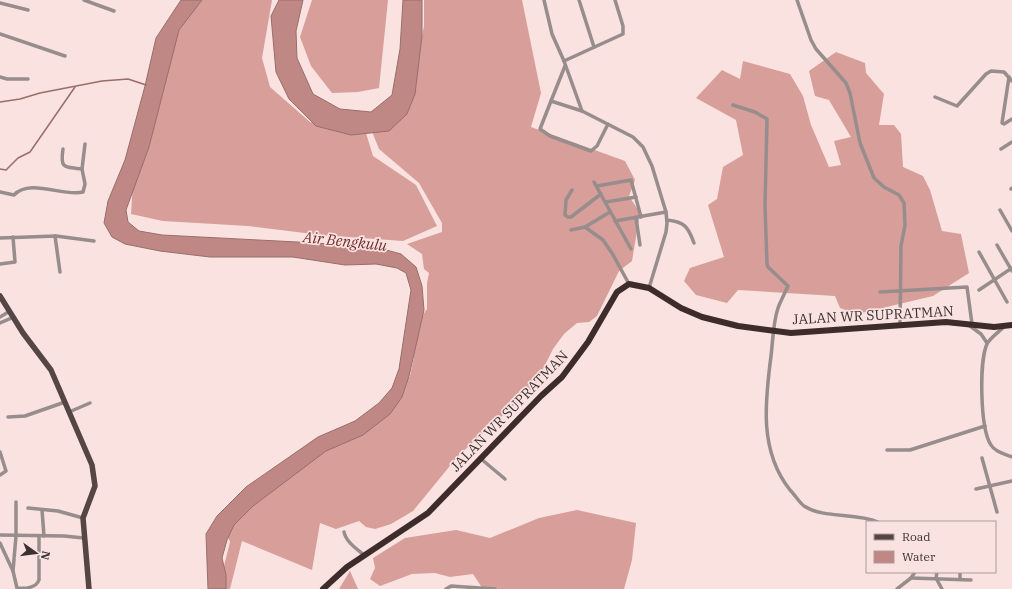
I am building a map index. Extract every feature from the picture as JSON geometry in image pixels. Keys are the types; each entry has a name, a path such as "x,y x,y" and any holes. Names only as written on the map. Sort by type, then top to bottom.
{"highway":[{"name":"JALAN WR SUPRATMAN","path":"323,589 344,570 428,513 541,396 562,377 588,342 617,292 630,284 649,288 682,308 702,317 738,326 801,333 900,324 946,322 1005,326 1012,325"}],"main road":[{"path":"0,296 23,333 51,370 68,412 90,459 95,478 95,486 83,518 89,589"}],"street":[{"path":"84,0 114,11"},
{"path":"544,0 552,34 564,60 582,112"},
{"path":"579,0 594,47"},
{"path":"564,60 614,39 624,32 615,0"},
{"path":"797,0 811,40 816,49 846,83 850,93 860,143 874,178 884,187 899,195 904,203 905,225 901,246 900,324"},
{"path":"0,3 28,10"},
{"path":"0,34 65,56"},
{"path":"565,66 540,128 550,136 592,151 597,146 608,124"},
{"path":"935,97 957,106 986,74 991,71 999,71 1009,77 1012,81"},
{"path":"0,77 7,79 28,78"},
{"path":"1009,77 1002,123 1004,124 1012,119"},
{"path":"551,101 582,112 626,132 639,141 652,166 667,220 666,232 649,288"},
{"path":"733,105 755,112 767,119 765,206 767,264 768,267 788,286 778,309 767,384 766,424 768,443 779,473 800,502 809,508 822,512 861,516 875,521"},
{"path":"1001,149 1012,142"},
{"path":"0,192 14,195 21,189 41,188 81,193 84,190 85,184 82,169 85,144"},
{"path":"63,149 61,160 63,166 82,169"},
{"path":"597,186 630,180 641,217"},
{"path":"594,182 631,249"},
{"path":"572,190 566,200 565,215 568,217 601,194"},
{"path":"606,202 636,198"},
{"path":"1000,210 1012,231"},
{"path":"571,230 585,227 610,212"},
{"path":"615,222 666,212"},
{"path":"636,218 640,245"},
{"path":"667,220 683,224 690,232 694,243"},
{"path":"585,227 603,240 630,284"},
{"path":"54,236 60,272"},
{"path":"0,238 54,236 94,241"},
{"path":"0,264 15,262 13,237"},
{"path":"979,290 1012,269 997,245"},
{"path":"979,252 1007,302"},
{"path":"880,292 968,287 969,324 981,334 987,343"},
{"path":"0,317 10,311"},
{"path":"0,323 14,317"},
{"path":"1005,326 987,343 981,389 985,426 991,446 1012,457"},
{"path":"8,417 25,416 65,402"},
{"path":"68,412 90,403"},
{"path":"887,450 910,450 985,426"},
{"path":"0,452 6,471 0,475"},
{"path":"480,458 505,479"},
{"path":"982,458 997,512"},
{"path":"976,489 1012,481"},
{"path":"13,571 16,536 16,502"},
{"path":"28,508 67,513 83,518"},
{"path":"42,510 44,536"},
{"path":"344,532 350,543 364,556"},
{"path":"0,535 84,538"},
{"path":"0,543 13,571 17,588 32,587 38,584 40,580 39,536"},
{"path":"898,589 915,573"},
{"path":"937,573 936,578 942,589"},
{"path":"960,573 960,579"},
{"path":"911,578 971,580"},
{"path":"446,589 451,586 494,589"}],"shaded area":[{"path":"199,0 272,0 262,58 270,87 310,122 366,133 373,156 416,185 437,226 403,241 321,235 248,226 163,221 131,214 133,183 171,42"},
{"path":"312,0 388,0 379,88 358,92 332,93 311,66 300,37"},
{"path":"424,0 522,0 541,93 531,127 625,161 635,180 629,196 640,213 632,261 619,271 597,316 589,322 577,323 564,334 553,349 534,387 458,456 413,511 391,524 375,529 366,527 359,521 336,529 320,523 312,570 242,541 230,589 222,589 223,570 230,542 225,529 238,514 403,388 410,376 414,357 412,331 427,309 427,283 429,273 424,269 422,254 407,244 442,232 442,223 419,183 379,149 371,129 411,94 424,26"},
{"path":"836,52 865,63 866,73 884,94 879,125 894,125 901,134 903,167 923,176 930,190 942,231 961,234 969,273 933,296 857,314 840,308 835,296 738,290 727,303 696,295 684,281 690,268 724,257 708,205 717,199 723,167 743,155 736,120 696,98 722,70 740,79 743,61 790,74 803,96 811,125 829,167 841,165 834,141 851,137 829,100 815,96 809,71"},
{"path":"577,510 636,523 632,560 624,589 483,589 473,574 450,577 435,573 412,574 380,586 370,579 375,568 373,558 405,538 456,530 490,538 539,518"},
{"path":"350,571 358,589 339,589"}],"water":[{"path":"181,0 202,0 179,30 149,147 126,210 128,222 139,231 162,235 316,243 379,248 401,254 416,267 422,286 424,310 409,376 402,397 390,414 363,435 326,451 253,506 234,525 227,540 222,558 226,575 226,589 208,589 206,534 217,516 246,487 318,437 355,421 379,403 392,388 399,369 411,290 406,273 397,268 376,264 345,265 293,257 210,257 160,251 125,244 112,237 104,223 108,201 125,160 156,38"},
{"path":"279,0 303,0 296,31 297,58 313,94 340,109 371,112 392,95 400,49 403,0 422,0 422,36 415,94 407,114 389,131 351,135 316,126 289,99 276,72 271,16"}],"waterway":[{"path":"0,102 102,81 128,79 146,85"},
{"path":"0,169 6,170 18,158 30,152 75,87"}],"water label":[{"name":"Air Bengkulu","path":"345,241"}]}
